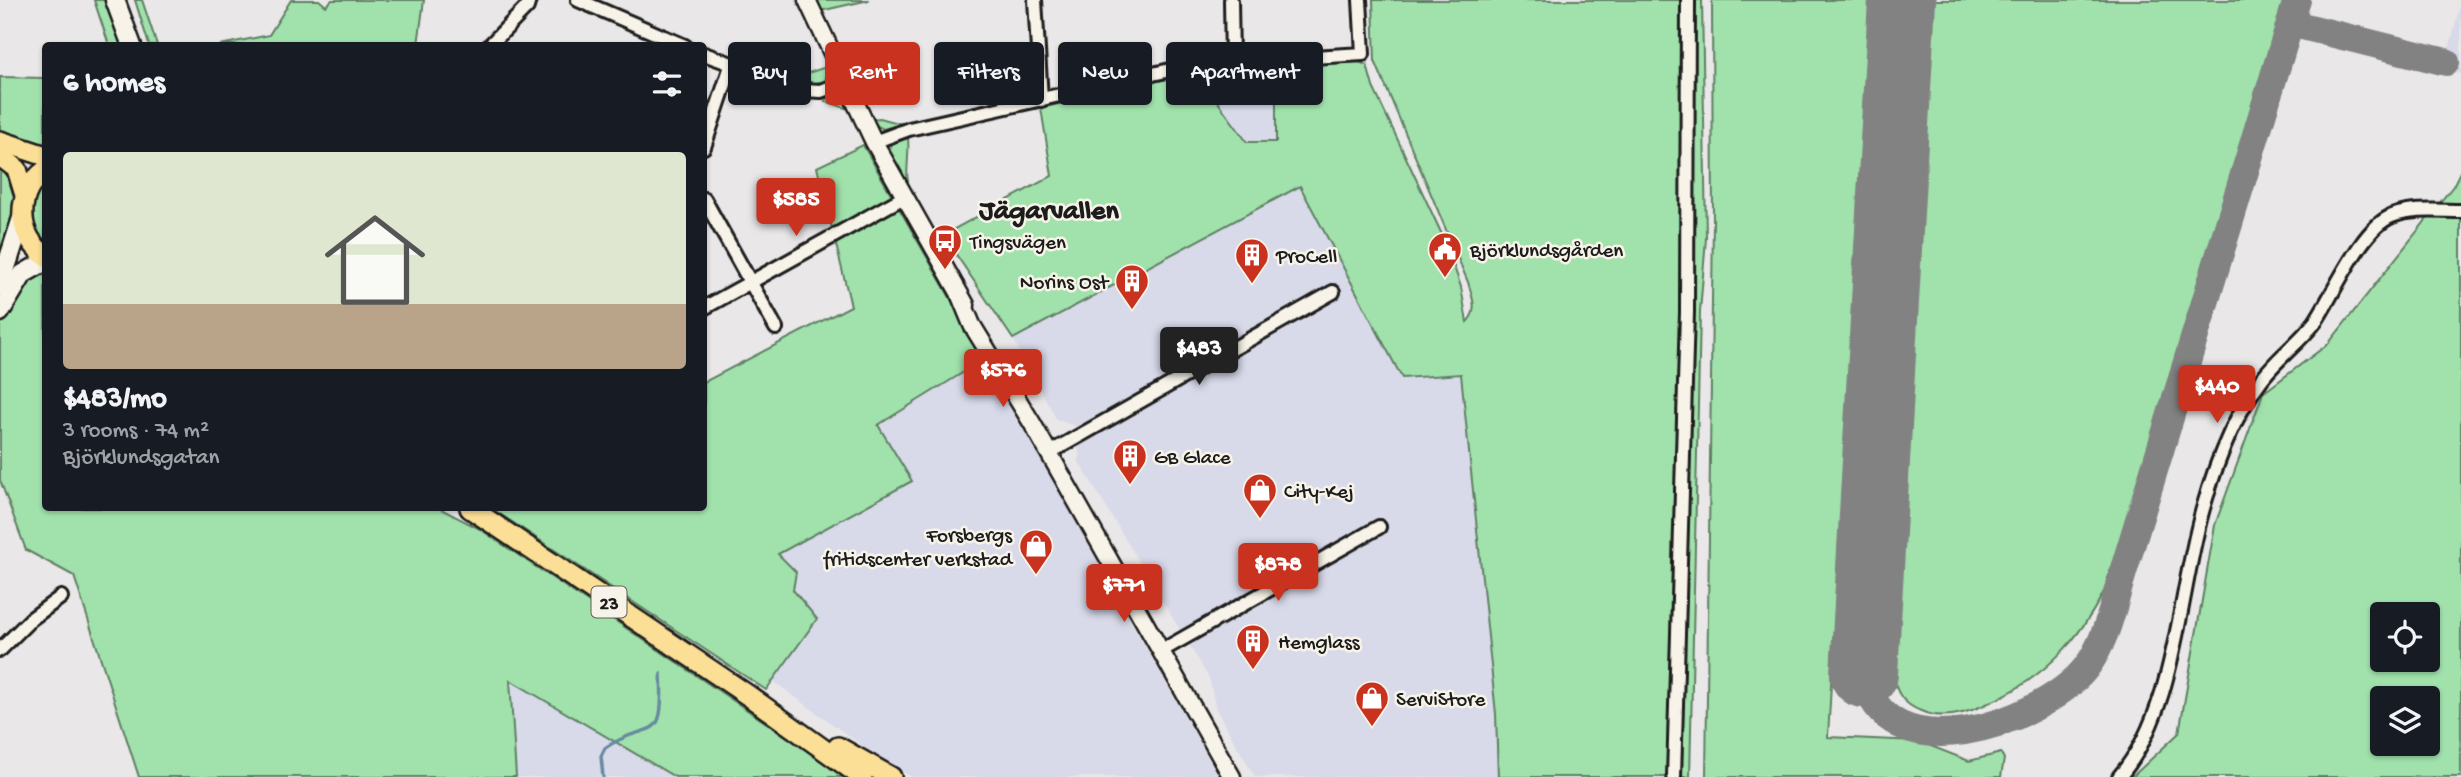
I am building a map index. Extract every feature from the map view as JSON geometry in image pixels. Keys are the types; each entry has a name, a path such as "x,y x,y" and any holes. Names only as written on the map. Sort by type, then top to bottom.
{"main road":[{"path":"115,0 131,42"},
{"path":"128,0 141,42"},
{"path":"0,141 42,155"},
{"path":"0,156 11,163 22,177 25,195 22,218 0,286"},
{"path":"25,195 42,174"},
{"path":"22,218 28,237 42,252"},
{"path":"0,312 23,274 42,263"},
{"name":"23","path":"474,511 749,695 862,777"},
{"name":"23","path":"749,695 891,777"}],"street":[{"path":"493,42 527,6 529,0"},
{"path":"578,0 676,42"},
{"path":"807,0 826,42"},
{"path":"1035,0 1038,42"},
{"path":"1231,0 1232,42"},
{"path":"1323,56 1363,54 1360,0"},
{"path":"1674,777 1687,312 1688,0"},
{"path":"707,55 728,65"},
{"path":"1044,99 1166,70"},
{"path":"707,138 728,75"},
{"path":"856,105 960,296 978,321 988,347 1232,777"},
{"path":"874,142 909,130 1019,105"},
{"path":"707,306 904,197"},
{"path":"707,204 776,328"},
{"path":"2119,777 2138,748 2161,690 2176,639 2204,505 2228,441 2253,392 2315,322 2368,237 2381,223 2401,214 2461,211"},
{"path":"1049,453 1333,292"},
{"path":"1161,651 1379,527"},
{"path":"0,650 31,619 61,597"}],"shaded area":[{"path":"2461,1 2461,74 2444,70"},
{"path":"1221,105 1277,105 1277,142 1248,142"},
{"path":"1300,186 1461,373 1496,714 1498,777 1255,777 1216,709 1209,678 1079,462 1079,446 1084,442 1076,426 1057,420 1013,339"},
{"path":"985,359 1219,777 912,777 871,752 773,681 817,619 793,590 796,572 778,554 911,481 878,426"},
{"path":"509,679 613,738 675,777 516,777"}],"green space":[{"path":"94,0 108,0 124,42 108,42"},
{"path":"135,0 142,0 156,42 148,42"},
{"path":"291,0 319,0 326,6 332,0 424,0 418,42 235,42 269,35"},
{"path":"816,0 869,0 820,11"},
{"path":"1373,0 1682,0 1683,307 1670,777 1498,777 1496,714 1461,374 1402,378 1300,186 1013,339 943,235 1052,176 1041,108 1058,104 1152,105 1152,82 1166,79 1166,105 1220,105 1247,142 1276,142 1276,105 1323,105 1323,63 1358,62 1367,65 1373,87 1445,241 1461,287 1467,322 1474,308 1468,282 1375,61"},
{"path":"1692,0 1702,0 1706,238 1700,312 1690,777 1682,777"},
{"path":"1712,0 1870,0 1828,737 1918,741 1969,761 2001,753 2004,759 2001,777 1706,777 1713,221"},
{"path":"1932,0 2287,0 2115,568 2104,591 2078,633 2046,667 2005,695 1967,712 1944,716 1929,714 1906,702 1896,687 1894,675"},
{"path":"825,67 825,81 811,84 811,72"},
{"path":"0,77 42,78 42,146 0,132"},
{"path":"880,118 902,124 883,129 872,123 872,119"},
{"path":"908,138 907,178 910,190 889,152 893,141"},
{"path":"863,145 985,359 878,425 912,481 778,554 796,572 793,590 817,619 766,690 496,511 707,511 707,380 851,306 817,167"},
{"path":"0,165 9,175 15,200 11,229 0,269"},
{"path":"2461,170 2461,777 2132,777 2179,733 2215,525 2263,393 2328,344 2453,186"},
{"path":"42,182 42,240 31,211"},
{"path":"42,271 42,511 445,511 480,529 846,777 675,777 510,680 516,777 139,777 74,576 26,550 0,480 0,320 22,285"}],"waterway":[{"path":"603,777 601,756 605,748 657,723 662,698 661,674"}],"taxiway":[{"path":"1864,674 1877,706 1900,725 1930,732 1964,731 1999,722 2033,708 2063,690 2093,658 2109,621 2297,0"},
{"path":"2290,23 2446,62"}],"runway":[{"path":"1864,674 1902,0"}],"place":[{"name":"Tingsvägen","path":"945,271"},
{"name":"Björklundsgården","path":"1445,279"},
{"name":"ProCell","path":"1252,285"},
{"name":"Norins Ost","path":"1132,311"},
{"name":"GB Glace","path":"1130,486"},
{"name":"City-Kej","path":"1260,520"},
{"name":"Forsbergs fritidscenter verkstad","path":"1036,576"},
{"name":"Hemglass","path":"1253,671"},
{"name":"ServiStore","path":"1372,728"}],"district":[{"name":"Jägarvallen","path":"1049,208"}]}
